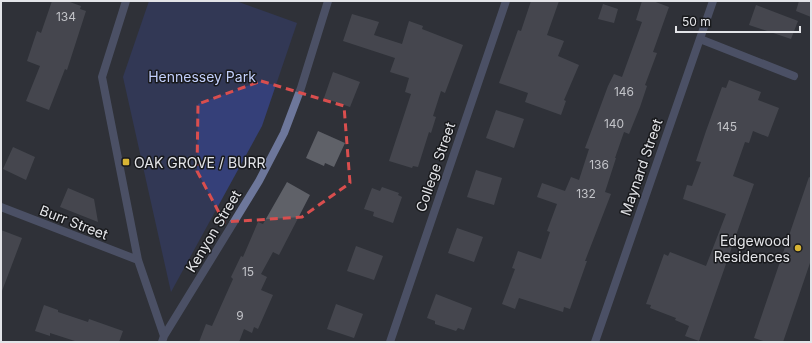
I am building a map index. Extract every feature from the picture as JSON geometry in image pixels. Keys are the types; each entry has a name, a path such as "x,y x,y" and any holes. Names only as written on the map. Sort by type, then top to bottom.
{"street":[{"path":"126,1 102,77 138,260 163,339"},
{"name":"Kenyon Street","path":"163,339 259,181 284,133 301,88 328,1"},
{"name":"College Street","path":"390,342 506,1"},
{"name":"Maynard Street","path":"595,342 713,1"},
{"path":"700,39 794,76"},
{"name":"Burr Street","path":"1,207 138,260"}],"highlighted area":[{"path":"261,81 344,106 350,183 302,217 224,222 197,171 198,104"}],"green space":[{"name":"Hennessey Park","path":"149,1 236,1 297,23 262,126 171,292 123,77"}],"building":[{"path":"52,1 67,1 81,6 80,9 86,11 67,70 65,69 49,110 26,101 40,66 27,61 37,31 41,33"},
{"path":"531,1 559,1 547,35 564,41 558,56 579,65 564,100 566,101 561,115 525,102 528,93 499,83 518,30 521,31"},
{"path":"642,1 653,1 669,7 653,52 657,53 645,85 647,86 640,107 629,134 624,132 615,158 605,192 611,194 585,261 587,261 570,309 564,307 563,312 519,298 515,309 502,304 515,269 512,268 518,251 541,259 550,232 547,231 557,204 537,197 542,183 565,191 571,177 579,180 589,149 585,148 608,86 614,74 622,77 642,22 636,20"},
{"path":"799,1 811,1 811,17 796,11"},
{"path":"603,4 618,9 614,23 598,19"},
{"path":"756,5 798,21 791,39 749,25"},
{"path":"352,14 379,22 374,35 402,44 409,21 423,26 422,29 463,45 445,93 441,91 433,116 436,117 431,133 429,132 418,167 413,166 412,168 389,161 411,94 405,92 409,78 390,72 395,58 343,41"},
{"path":"333,72 360,82 350,107 324,98"},
{"path":"729,80 761,92 758,100 779,108 768,137 753,131 749,143 745,142 733,176 754,184 699,341 685,336 689,326 675,320 676,318 650,308 651,305 646,304 664,254 668,256 670,252 706,266 726,214 683,199 687,185 692,186 701,162 696,161 722,87 726,88"},
{"path":"496,110 524,119 514,148 486,138"},
{"path":"318,131 345,143 334,167 325,163 324,166 306,158"},
{"path":"13,147 35,157 26,180 3,169"},
{"path":"476,170 502,178 494,205 467,197"},
{"name":"Edgewood Residences","path":"809,177 811,178 811,260 783,342 766,342 754,338"},
{"path":"287,182 310,195 279,255 273,252 261,274 267,277 261,290 273,295 258,329 254,327 252,333 244,329 239,342 199,342 206,324 212,326 233,279 231,277 241,256 243,257 258,222 263,224"},
{"path":"382,187 399,193 398,195 402,197 393,223 373,216 374,212 364,209 372,188 380,191"},
{"path":"68,188 94,199 98,222 60,207"},
{"path":"457,228 483,237 474,262 448,253"},
{"path":"1,230 22,238 2,291 1,291"},
{"path":"356,246 383,256 374,280 347,271"},
{"path":"436,294 472,308 464,330 458,328 456,331 435,324 435,321 427,318"},
{"path":"336,304 363,314 354,338 327,329"},
{"path":"44,305 58,310 58,312 88,322 89,319 123,331 119,342 78,342 50,333 50,336 35,331"}],"place":[{"name":"OAK GROVE / BURR","path":"126,162"},
{"name":"Edgewood Residences","path":"798,248"}]}
